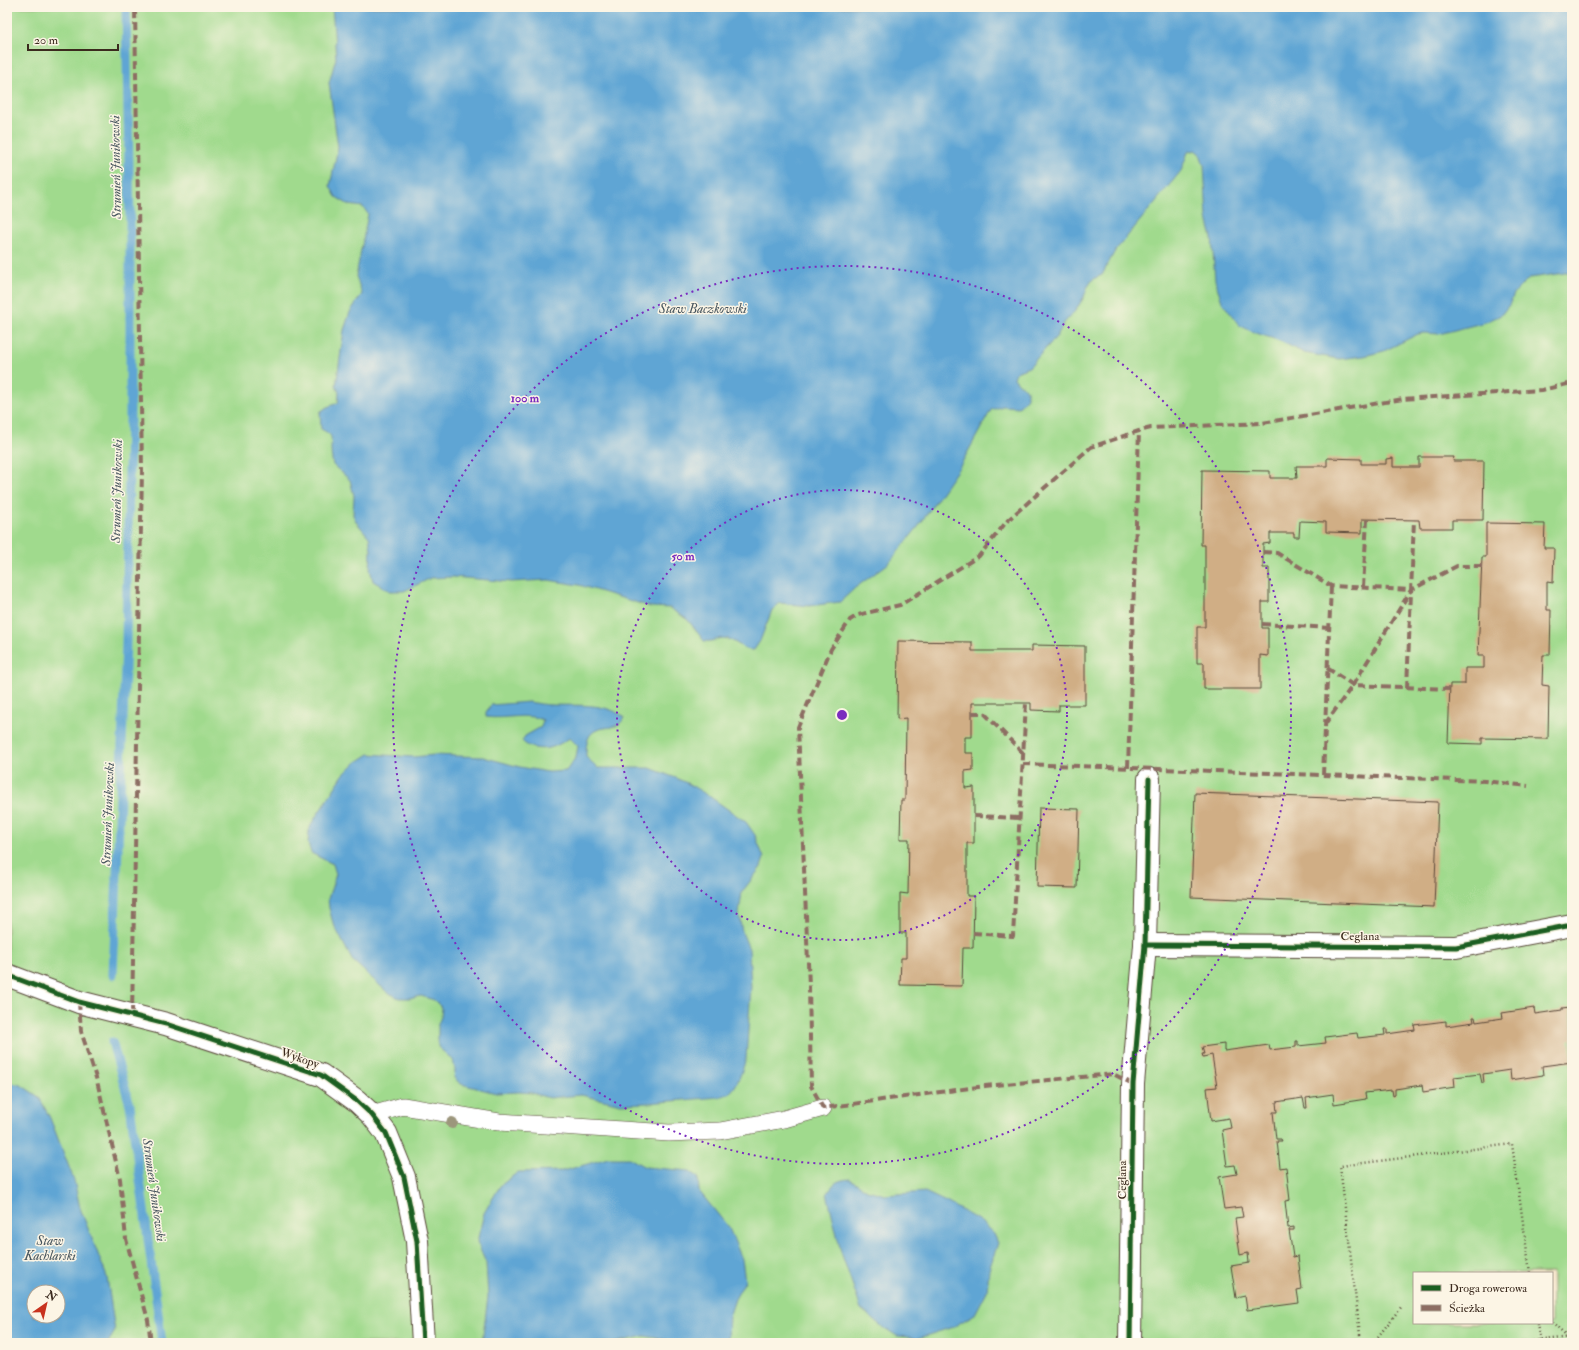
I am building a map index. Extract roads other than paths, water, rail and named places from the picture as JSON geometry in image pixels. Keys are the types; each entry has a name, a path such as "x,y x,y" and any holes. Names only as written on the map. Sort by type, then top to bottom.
{"street":[{"name":"Ceglana","path":"1130,1343 1133,1084 1145,945 1149,779"},
{"name":"Ceglana","path":"1145,945 1456,947 1572,925"},
{"name":"Wykopy","path":"7,975 79,1002 166,1024 321,1075 357,1101 372,1115 386,1133 404,1177 417,1241 423,1343"}],"lane":[{"path":"372,1115 403,1106 499,1122 669,1133 720,1131 784,1119 823,1108"}],"water":[{"name":"Staw Baczkowski","path":"332,7 1572,7 1572,272 1529,278 1515,292 1509,305 1501,315 1486,322 1439,334 1418,334 1384,351 1364,356 1339,359 1304,353 1280,341 1253,332 1239,325 1222,302 1215,280 1212,238 1207,218 1204,165 1200,154 1195,150 1188,152 1181,171 1115,251 1102,275 1093,279 1087,288 1084,297 1075,311 1064,323 1057,336 1029,367 1016,372 1014,378 1027,390 1027,398 1019,407 1003,406 991,410 960,466 918,527 889,563 855,588 840,602 809,606 780,603 772,610 760,641 754,650 744,648 725,638 704,641 688,620 670,608 651,607 579,585 548,580 511,582 453,577 431,578 404,591 390,591 373,581 370,569 371,550 369,537 357,523 353,515 354,496 350,480 333,465 331,437 328,433 321,429 320,412 327,407 338,403 339,392 336,386 344,330 350,312 362,294 356,276 368,214 363,207 349,205 336,197 330,186 338,147 329,83 336,58"},
{"path":"528,702 550,705 599,707 616,712 624,717 622,722 618,725 596,730 590,735 587,741 586,757 598,768 650,768 676,778 709,796 746,822 755,835 764,858 761,867 742,892 739,914 742,932 749,949 751,988 746,1059 737,1083 728,1094 719,1097 621,1104 581,1095 549,1098 532,1093 496,1093 461,1084 454,1078 455,1070 453,1060 438,1047 438,1024 441,1017 442,1008 434,1000 421,996 399,998 387,992 352,960 333,923 328,899 336,874 333,864 311,853 308,843 309,830 312,823 343,775 355,763 369,754 413,757 434,755 483,757 520,767 548,772 566,771 576,757 578,746 570,738 546,749 534,748 522,741 525,736 541,727 543,720 522,716 500,718 486,717 486,712 491,705"},
{"name":"Staw Kachlarski","path":"7,1082 21,1085 39,1097 50,1118 74,1180 80,1208 107,1277 115,1331 108,1343 7,1343"},
{"path":"608,1158 629,1158 645,1167 690,1171 698,1177 699,1191 729,1228 742,1259 745,1281 735,1299 729,1317 728,1343 670,1343 667,1340 644,1336 614,1343 482,1343 488,1297 486,1263 477,1242 484,1213 500,1186 518,1172 563,1171"},
{"path":"850,1179 867,1190 885,1195 925,1192 980,1221 994,1234 998,1243 989,1270 987,1291 975,1314 953,1327 919,1338 897,1336 880,1325 861,1309 841,1252 827,1193 837,1182"}],"waterway":[{"name":"Strumień Junikowski","path":"113,975 126,643 130,419 130,222 126,7"},
{"name":"Strumień Junikowski","path":"112,1042 130,1105 162,1343"}]}
